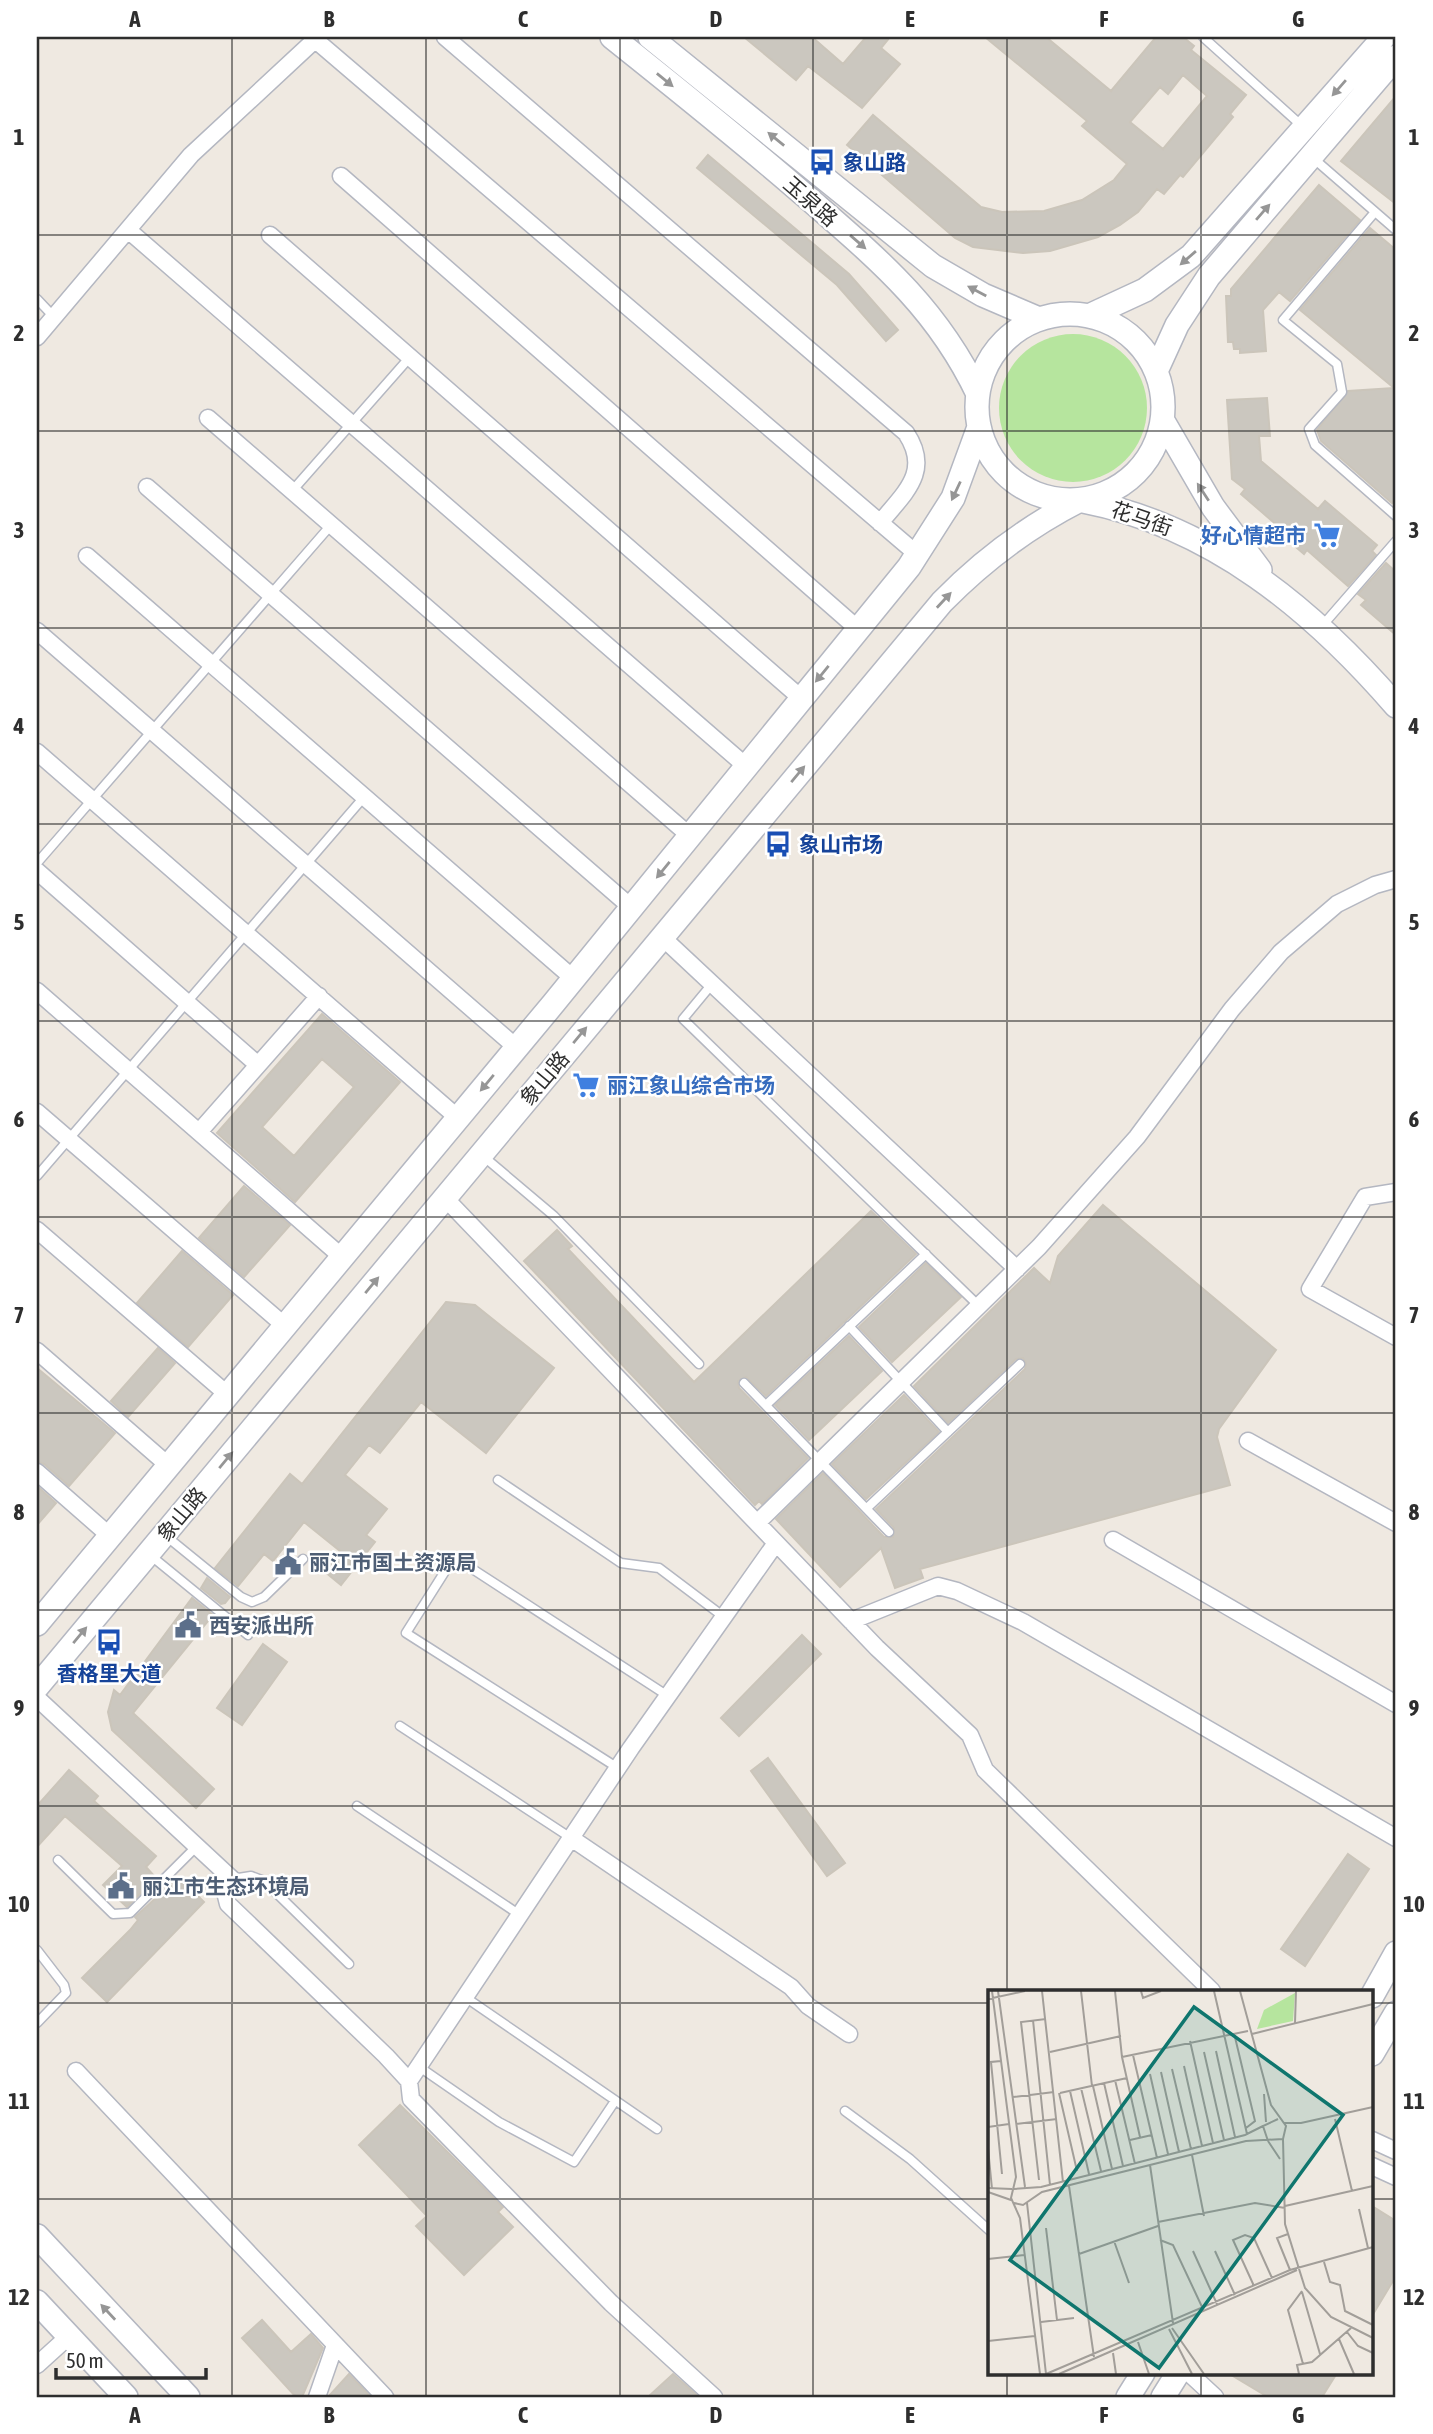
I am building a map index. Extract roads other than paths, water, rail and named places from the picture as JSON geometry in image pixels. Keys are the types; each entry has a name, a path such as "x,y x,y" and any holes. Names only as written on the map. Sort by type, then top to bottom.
{"main road":[{"name":"玉泉路","path":"612,37 773,167 892,271 938,323 978,394"},
{"name":"玉泉路","path":"650,37 933,266 983,295 1039,319"},
{"path":"1091,315 1145,290 1191,256 1384,37"},
{"path":"1157,369 1177,325 1209,276 1396,57"},
{"path":"1056,314 1091,315 1108,321 1130,335 1157,369 1162,386 1163,421 1151,454 1128,481 1105,493 1080,500 1045,497 1013,481 990,456 979,427 978,394 981,378 997,349 1023,326 1039,319 1056,314"},
{"name":"花马街","path":"1163,421 1213,508 1273,586 1396,706"},
{"name":"象山路","path":"37,1624 574,979 918,555 953,498 979,427"},
{"name":"象山路","path":"37,1687 942,602 979,566 1016,537 1080,500"},
{"name":"花马街","path":"1080,500 1128,511 1184,532 1273,586"},
{"path":"1374,1992 1396,1952"},
{"path":"1374,2051 1396,2013"},
{"path":"37,2236 188,2397"},
{"path":"37,2302 126,2397"},
{"path":"1128,2397 1142,2374"},
{"path":"1164,2397 1177,2374"}],"street":[{"path":"445,37 906,433 917,454 916,477 880,523"},
{"path":"37,337 191,155 315,38 918,555"},
{"path":"341,176 858,629"},
{"path":"128,230 747,767"},
{"path":"270,235 802,699"},
{"path":"208,418 690,836"},
{"path":"148,487 632,908"},
{"path":"88,556 574,979"},
{"path":"37,631 517,1048"},
{"path":"37,752 458,1118"},
{"path":"37,871 258,1065"},
{"path":"757,1522 1017,1269 1138,1137 1232,1009 1281,952 1337,904 1375,885 1396,879"},
{"path":"662,937 1017,1269"},
{"path":"37,991 342,1257"},
{"path":"199,1132 319,996"},
{"path":"37,1112 285,1326"},
{"path":"1396,1192 1365,1197 1310,1289 1396,1337"},
{"path":"445,1198 851,1622 970,1735 985,1770 1211,1990"},
{"path":"37,1230 228,1395"},
{"path":"37,1351 169,1466"},
{"path":"1248,1441 1396,1523"},
{"path":"37,1472 110,1536"},
{"path":"1113,1541 1396,1704"},
{"path":"714,2397 611,2303 411,2099 409,2081 618,1768 776,1543"},
{"path":"851,1622 938,1586 957,1591 1023,1622 1396,1838"},
{"path":"37,1698 232,1879 225,1892 229,1904 409,2081"},
{"path":"571,1838 791,1987 808,2006 849,2034"},
{"path":"76,2071 385,2397"},
{"path":"1374,2141 1396,2151"},
{"path":"1374,2167 1396,2177"},
{"path":"37,2365 69,2336"},
{"path":"317,2397 335,2345"},
{"path":"1190,2374 1215,2397"}],"lane":[{"path":"1203,37 1305,128"},
{"path":"1311,156 1396,230"},
{"path":"1375,212 1283,320 1337,364 1342,392 1309,429 1314,445 1396,516"},
{"path":"37,299 54,317"},
{"path":"292,491 410,357"},
{"path":"37,863 331,525"},
{"path":"1320,629 1396,541"},
{"path":"37,1176 364,797"},
{"path":"712,984 683,1019 979,1306"},
{"path":"481,1154 554,1216 699,1364"},
{"path":"766,1405 926,1254"},
{"path":"849,1326 947,1432"},
{"path":"867,1508 1020,1364"},
{"path":"744,1383 890,1532"},
{"path":"498,1480 621,1563 659,1568 724,1617"},
{"path":"164,1534 241,1597 252,1602 264,1597 303,1559"},
{"path":"148,1553 247,1635"},
{"path":"618,1768 405,1633 454,1557 668,1696"},
{"path":"400,1726 571,1838"},
{"path":"357,1806 520,1915"},
{"path":"58,1860 113,1914 121,1916 130,1913 197,1846"},
{"path":"232,1879 251,1876 264,1881 349,1964"},
{"path":"37,1950 64,1985 66,1993 37,2022"},
{"path":"465,1997 657,2129"},
{"path":"418,2066 499,2122 574,2162 615,2101"},
{"path":"845,2111 910,2159 988,2229"}],"place":[{"name":"象山路","path":"822,162"},
{"name":"好心情超市","path":"1327,535"},
{"name":"象山市场","path":"778,844"},
{"name":"丽江象山综合市场","path":"586,1085"},
{"name":"丽江市国土资源局","path":"288,1562"},
{"name":"西安派出所","path":"188,1625"},
{"name":"香格里大道","path":"109,1642"},
{"name":"丽江市生态环境局","path":"121,1886"}]}
